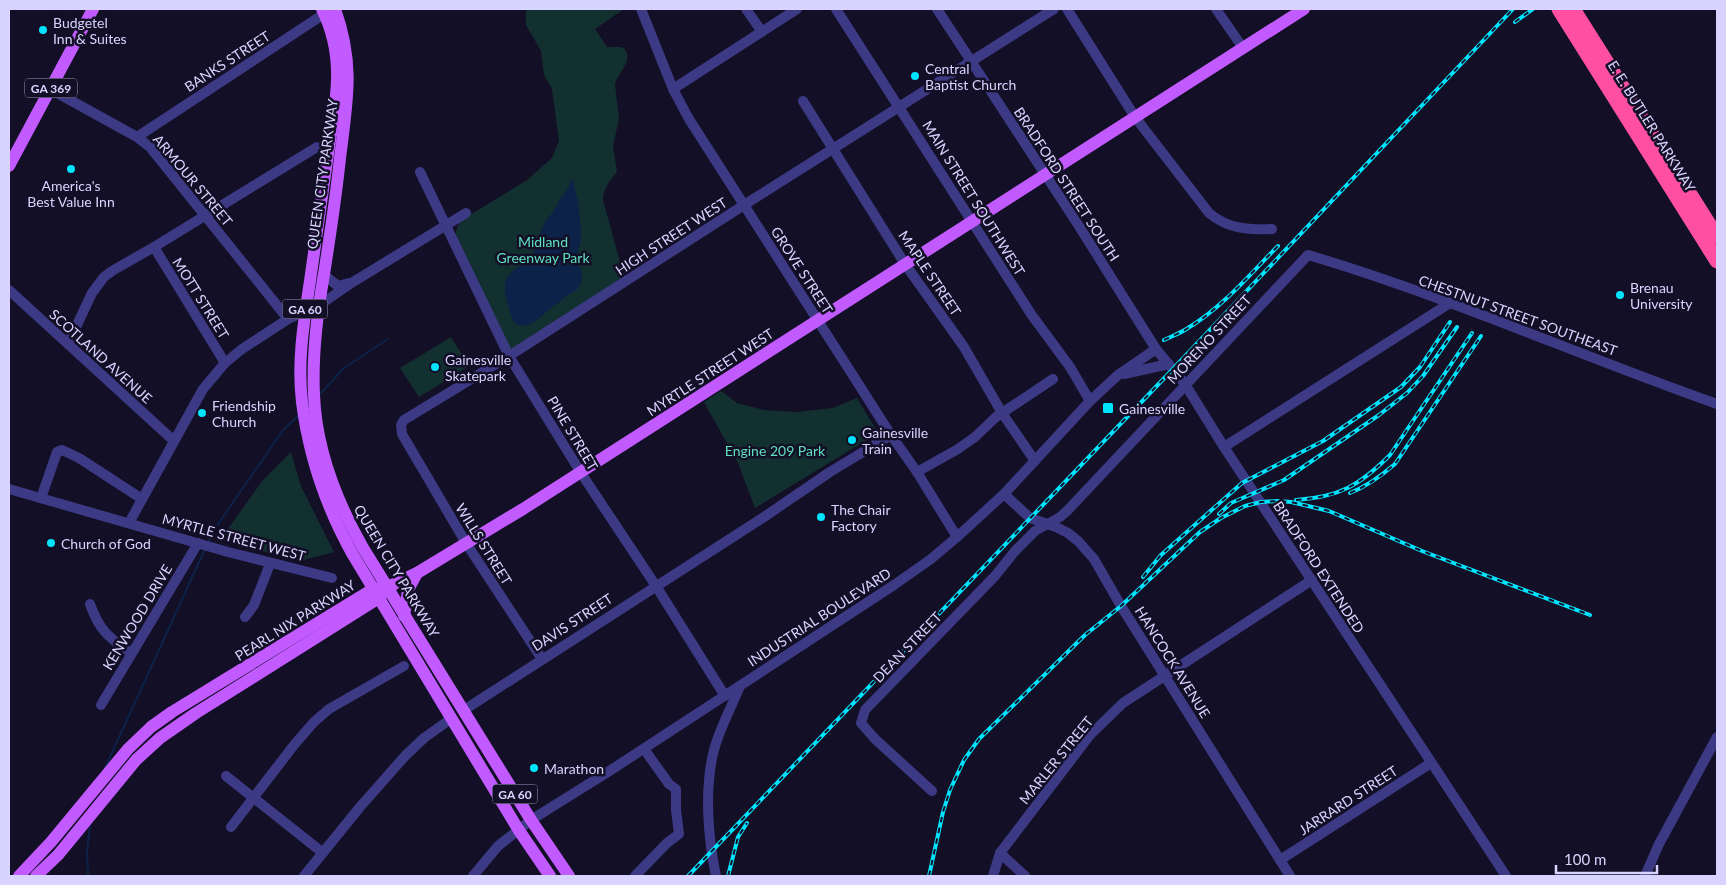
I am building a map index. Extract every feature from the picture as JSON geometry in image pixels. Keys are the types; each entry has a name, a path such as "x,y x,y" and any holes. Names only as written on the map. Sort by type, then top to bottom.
{"highway":[{"name":"E. E. BUTLER PARKWAY","path":"1569,13 1717,238"},
{"name":"E. E. BUTLER PARKWAY","path":"1569,13 1717,260"}],"main road":[{"name":"GA 369","path":"9,166 92,9"},
{"name":"MYRTLE STREET WEST","path":"388,587 417,573 523,509 1304,9"},
{"name":"QUEEN CITY PARKWAY","path":"329,10 344,38 349,77 345,123 318,306 314,394 320,439 335,492 348,520 404,616 531,820 569,876"},
{"name":"QUEEN CITY PARKWAY","path":"329,10 337,68 337,96 304,312 300,358 301,392 310,443 322,491 337,527 376,594 518,829 550,876"},
{"path":"404,616 408,590 417,573"},
{"name":"PEARL NIX PARKWAY","path":"19,876 51,842 128,749 151,727 172,712 388,587"},
{"name":"PEARL NIX PARKWAY","path":"36,876 58,854 136,760 160,738 376,594"},
{"name":"DAVIS STREET","path":"452,718 464,710"}],"street":[{"name":"GROVE STREET","path":"641,9 673,89 689,120 957,537"},
{"path":"746,9 762,32"},
{"path":"673,89 798,9"},
{"name":"MAIN STREET SOUTHWEST","path":"836,9 1031,314 1070,368 1090,401"},
{"name":"BRADFORD STREET SOUTH","path":"936,9 971,60 1109,275"},
{"name":"HIGH STREET WEST","path":"406,441 402,434 401,425 404,420 509,356 971,60 1054,9"},
{"path":"1067,9 1135,117 1214,217 1234,228 1250,230 1272,229"},
{"path":"1216,9 1243,48"},
{"name":"BANKS STREET","path":"136,137 329,10"},
{"name":"ARMOUR STREET","path":"50,90 136,137 150,147 288,319"},
{"name":"MAPLE STREET","path":"803,101 905,264 964,348 1002,414 1035,461"},
{"path":"68,344 87,302 104,277 317,147"},
{"name":"PINE STREET","path":"420,172 509,356 725,696"},
{"path":"129,523 203,389 225,363 242,349 288,319 318,306 353,282 466,213"},
{"name":"MOTT STREET","path":"154,247 225,363"},
{"name":"CHESTNUT STREET SOUTHEAST","path":"1308,255 1450,303 1717,404"},
{"name":"MORENO STREET","path":"1046,524 1067,511 1308,255"},
{"path":"324,275 338,286 353,282"},
{"name":"BRADFORD EXTENDED","path":"1109,275 1156,349 1185,384 1224,447 1506,876"},
{"name":"SCOTLAND AVENUE","path":"9,290 174,441"},
{"path":"1224,447 1450,303"},
{"name":"INDUSTRIAL BOULEVARD","path":"473,876 498,846 531,820 644,749 931,559 1004,494 1090,401 1118,375 1156,349"},
{"path":"1118,375 1169,364"},
{"path":"917,472 958,449 1002,414 1053,379"},
{"name":"DAVIS STREET","path":"464,710 764,517 830,472 891,435"},
{"name":"WILLS STREET","path":"406,441 466,543 542,659"},
{"path":"41,498 57,452 62,450 79,458 142,498"},
{"name":"MYRTLE STREET WEST","path":"9,489 270,564 332,578"},
{"name":"HANCOCK AVENUE","path":"1004,494 1030,518 1068,533 1094,559 1121,606 1290,876"},
{"name":"DEAN STREET","path":"932,791 861,723 865,710 995,576 1015,550 1035,531 1046,524"},
{"name":"KENWOOD DRIVE","path":"101,705 198,543"},
{"path":"245,616 254,605 270,564"},
{"name":"MARLER STREET","path":"993,876 1000,853 1090,735 1123,703 1312,580"},
{"path":"90,604 96,620 111,639 131,653"},
{"path":"231,827 294,745 321,715 404,666"},
{"path":"716,876 710,848 708,824 710,772 714,749 740,685"},
{"name":"DAVIS STREET","path":"304,876 360,807 405,756 424,738 452,718"},
{"path":"1645,876 1659,844 1717,737"},
{"path":"634,876 666,843 680,834 676,810 676,789 669,784 644,749"},
{"name":"JARRARD STREET","path":"1280,860 1431,763"},
{"path":"226,776 323,853"},
{"path":"1000,853 1025,876"}],"green space":[{"name":"Midland Greenway Park","path":"526,9 624,9 595,29 607,47 620,47 625,49 627,54 626,63 615,84 619,119 613,146 617,172 609,181 603,196 624,277 510,350 455,238 460,221 527,180 552,158 559,141 552,89 544,75 541,51 526,25"},
{"name":"Gainesville Skatepark","path":"451,337 469,366 419,397 400,368"},
{"name":"Engine 209 Park","path":"721,391 737,403 764,410 796,412 833,408 857,398 878,433 755,508 738,463 704,402"},
{"path":"291,452 301,486 334,552 300,561 220,540 263,480"}],"water":[{"path":"571,180 574,183 579,212 581,235 578,255 582,276 581,283 576,291 535,321 520,326 515,323 511,315 505,293 505,283 514,270 532,256 544,224 567,191"}],"waterway":[{"path":"320,394 344,368 388,339"},
{"path":"208,543 214,530 283,430 299,415"},
{"path":"105,768 205,549"},
{"path":"88,876 87,851 90,826"}],"railway":[{"path":"688,876 1173,369 1513,9"},
{"path":"1515,22 1533,9"},
{"path":"1164,340 1201,320 1236,290 1278,246"},
{"path":"1143,577 1161,555 1242,483 1323,441 1401,387 1420,367 1450,322"},
{"path":"1219,514 1231,503 1284,480 1379,415 1407,393 1423,376 1457,327"},
{"path":"1296,500 1336,493 1358,482 1379,466 1390,455 1472,333"},
{"path":"1350,493 1385,473 1395,464 1481,336"},
{"path":"929,876 943,812 950,790 964,760 979,739 1085,635 1121,606 1200,532 1221,518 1245,506 1261,502 1278,501 1291,502 1329,511 1422,551 1590,615"},
{"path":"728,876 738,837 747,823"}],"place":[{"name":"Budgetel Inn & Suites","path":"43,30"},
{"name":"Central Baptist Church","path":"915,76"},
{"name":"America's Best Value Inn","path":"71,169"},
{"name":"Brenau University","path":"1620,295"},
{"name":"Gainesville Skatepark","path":"435,367"},
{"name":"Gainesville","path":"1108,408"},
{"name":"Friendship Church","path":"202,413"},
{"name":"Gainesville Train","path":"852,440"},
{"name":"The Chair Factory","path":"821,517"},
{"name":"Church of God","path":"51,543"},
{"name":"Marathon","path":"534,768"}]}
